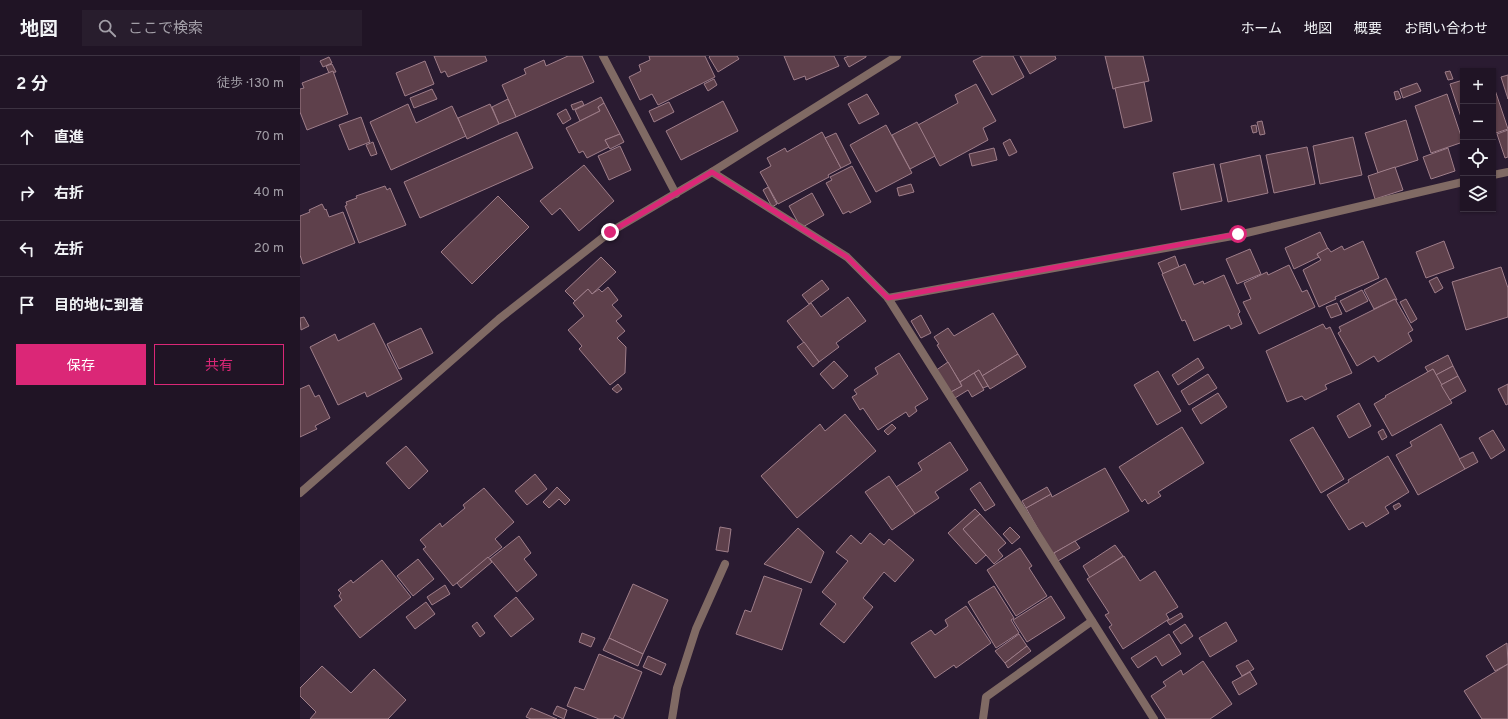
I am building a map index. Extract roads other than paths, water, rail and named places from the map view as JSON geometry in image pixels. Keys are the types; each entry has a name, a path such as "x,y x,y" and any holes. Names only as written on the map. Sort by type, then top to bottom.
{"street":[{"path":"603,56 676,194"},
{"path":"300,493 505,314 610,232 712,172 897,56"},
{"path":"712,172 847,257 888,298 1154,719"},
{"path":"1496,174 1508,172"},
{"path":"888,298 1238,234 1460,183"},
{"path":"672,719 677,688 696,629 725,564"},
{"path":"983,719 986,697 1092,621"}]}
